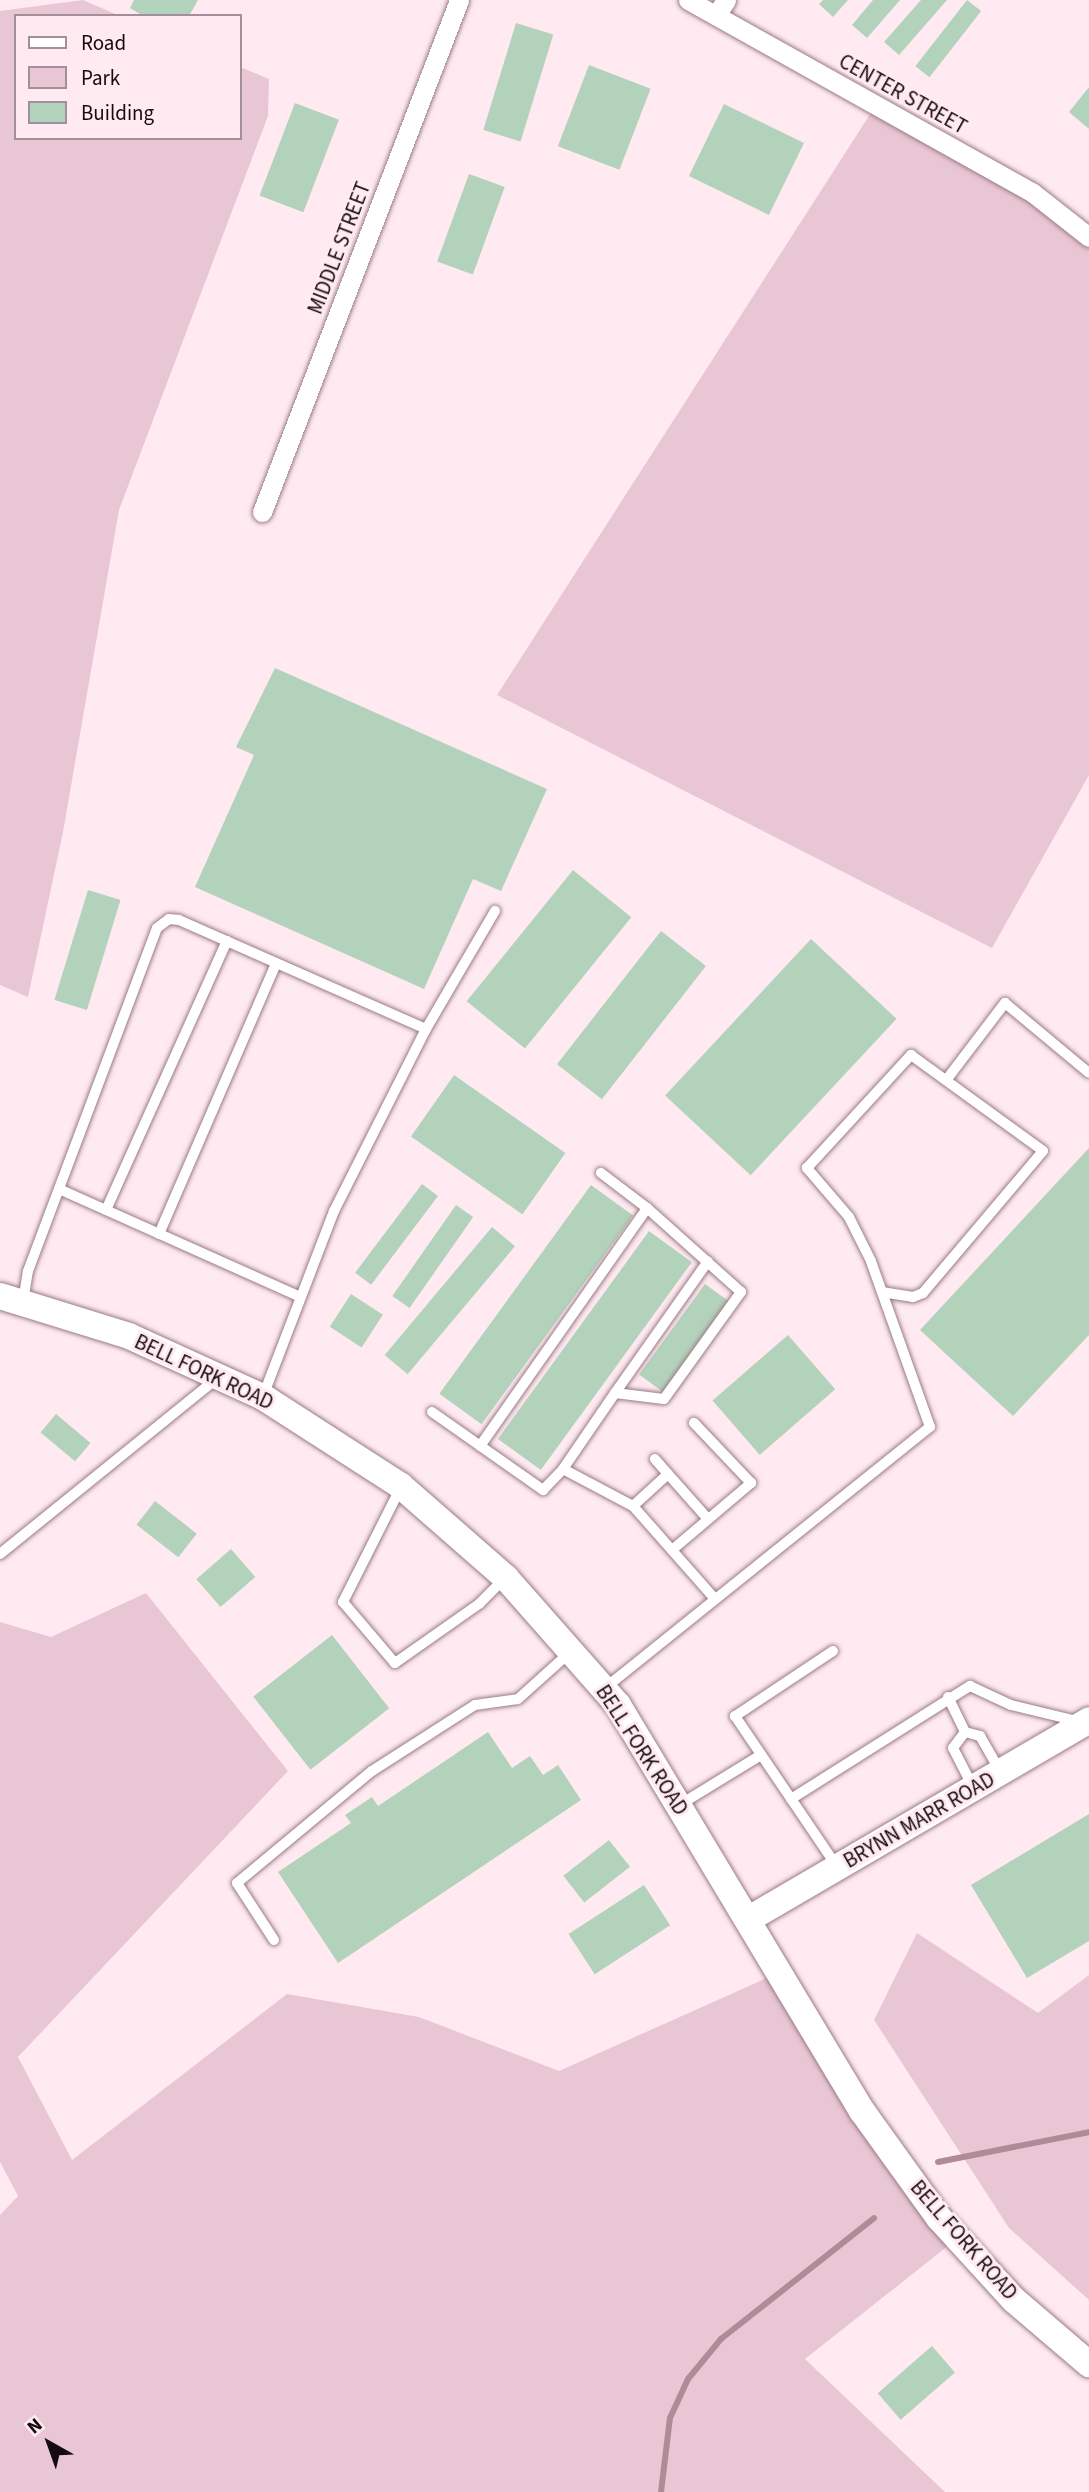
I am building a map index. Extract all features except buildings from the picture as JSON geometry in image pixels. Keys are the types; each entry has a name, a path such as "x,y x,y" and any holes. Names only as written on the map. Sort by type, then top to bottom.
{"main road":[{"name":"BELL FORK ROAD","path":"11,1299 130,1336 263,1397 401,1486 506,1577 604,1689 750,1919 862,2111 939,2218 1014,2300 1089,2364"},
{"name":"BRYNN MARR ROAD","path":"750,1919 1087,1721"}],"street":[{"name":"MIDDLE STREET","path":"262,512 459,0"},
{"name":"CENTER STREET","path":"688,0 721,7 1033,193 1089,237"}],"lane":[{"path":"263,1397 334,1211 426,1030 495,911"},
{"path":"11,1299 28,1271 157,928 169,919 179,920 426,1030"},
{"path":"106,1210 227,941"},
{"path":"159,1234 276,963"},
{"path":"947,1080 1005,1003 1089,1073"},
{"path":"604,1689 930,1427 883,1292 849,1217 807,1168 911,1055 1043,1152 923,1293 913,1297 883,1292"},
{"path":"601,1173 647,1208 741,1292 664,1399 615,1393"},
{"path":"59,1189 300,1297"},
{"path":"480,1446 647,1208"},
{"path":"432,1412 543,1490 563,1469 708,1261"},
{"path":"0,1554 219,1377"},
{"path":"672,1550 751,1483 694,1423"},
{"path":"655,1459 707,1518"},
{"path":"563,1469 633,1506 715,1600"},
{"path":"633,1506 668,1474"},
{"path":"401,1486 343,1602 395,1663 480,1604 506,1577"},
{"path":"274,1940 237,1883 372,1771 475,1705 518,1699 572,1650"},
{"path":"833,1651 735,1716 838,1867"},
{"path":"791,1799 948,1697 970,1686 1011,1704 1087,1721"},
{"path":"948,1697 965,1732 980,1736 1001,1772"},
{"path":"965,1732 953,1748 973,1787"},
{"path":"679,1805 761,1755"}],"green space":[{"path":"83,0 115,14 14,14 14,140 242,140 242,68 269,79 268,116 119,510 63,832 28,997 0,985 0,11"},
{"path":"876,105 1089,237 1089,775 992,948 497,695"},
{"path":"146,1593 288,1771 18,2057 72,2160 287,1994 419,2017 559,2071 780,1972 958,2238 805,2359 945,2492 0,2492 0,2215 18,2196 0,2162 0,1622 51,1637"},
{"path":"917,1933 1038,2013 1089,1975 1089,2300 1009,2228 874,2020"}],"waterway":[{"path":"938,2162 1089,2132"},
{"path":"661,2492 670,2418 688,2379 721,2339 874,2218"}]}
